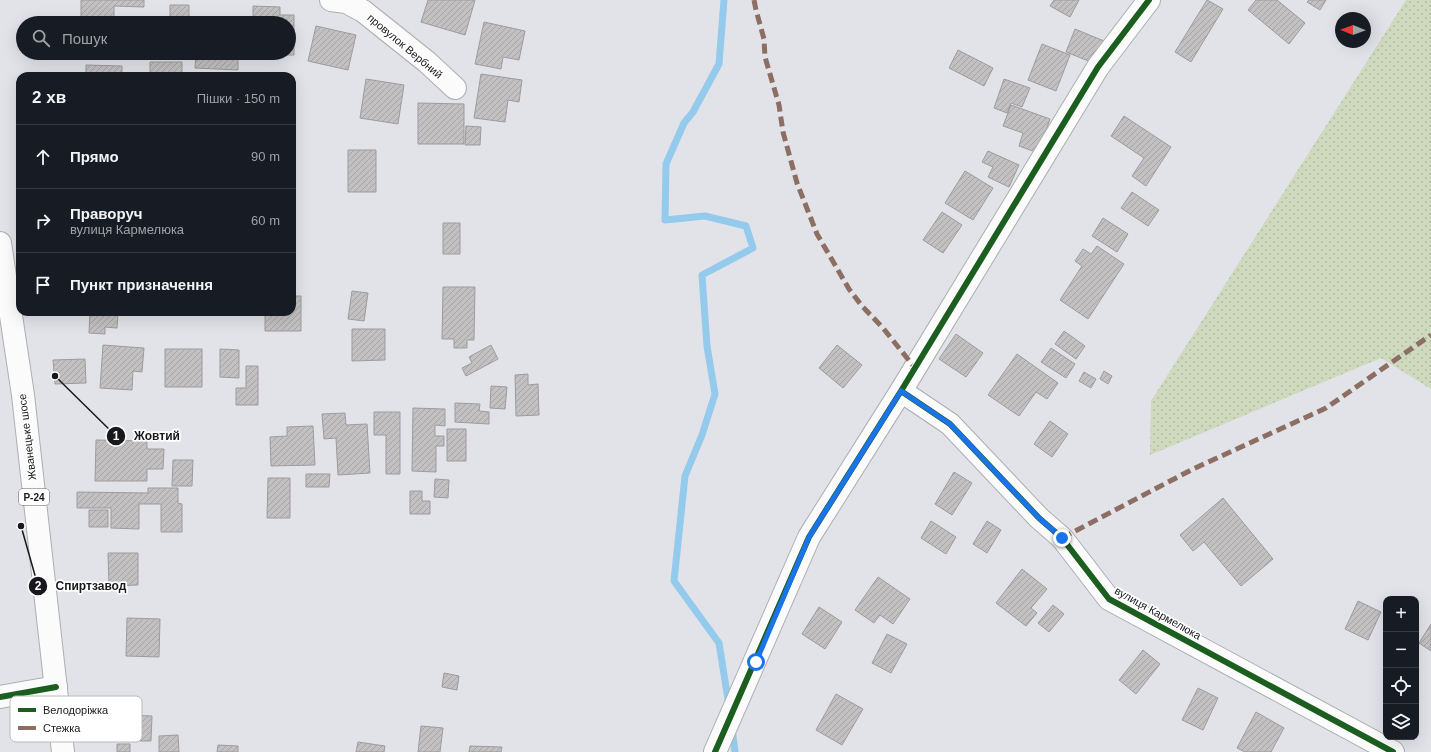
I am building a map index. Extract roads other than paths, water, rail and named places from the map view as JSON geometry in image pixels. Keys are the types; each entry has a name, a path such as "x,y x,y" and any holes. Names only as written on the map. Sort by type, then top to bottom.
{"street":[{"name":"провулок Вербний","path":"331,0 346,2 363,11 427,62 455,88"},
{"path":"715,752 756,662 809,537 901,391 1098,67 1149,0"},
{"name":"Жванецьке шосе","path":"0,243 22,395 57,696"},
{"name":"вулиця Кармелюка","path":"901,391 950,424 1039,518 1062,538 1109,599 1393,752"},
{"path":"0,697 56,687"},
{"name":"Жванецьке шосе","path":"62,742 63,752"}],"waterway":[{"path":"724,0 719,64 693,112 684,123 666,164 665,220 705,216 746,226 753,248 702,275 707,346 715,394 702,435 685,476 674,581 719,643 729,706"},
{"path":"732,728 735,752"}],"place":[{"name":"Жовтий","path":"55,376"},
{"name":"Спиртзавод","path":"21,526"}]}
